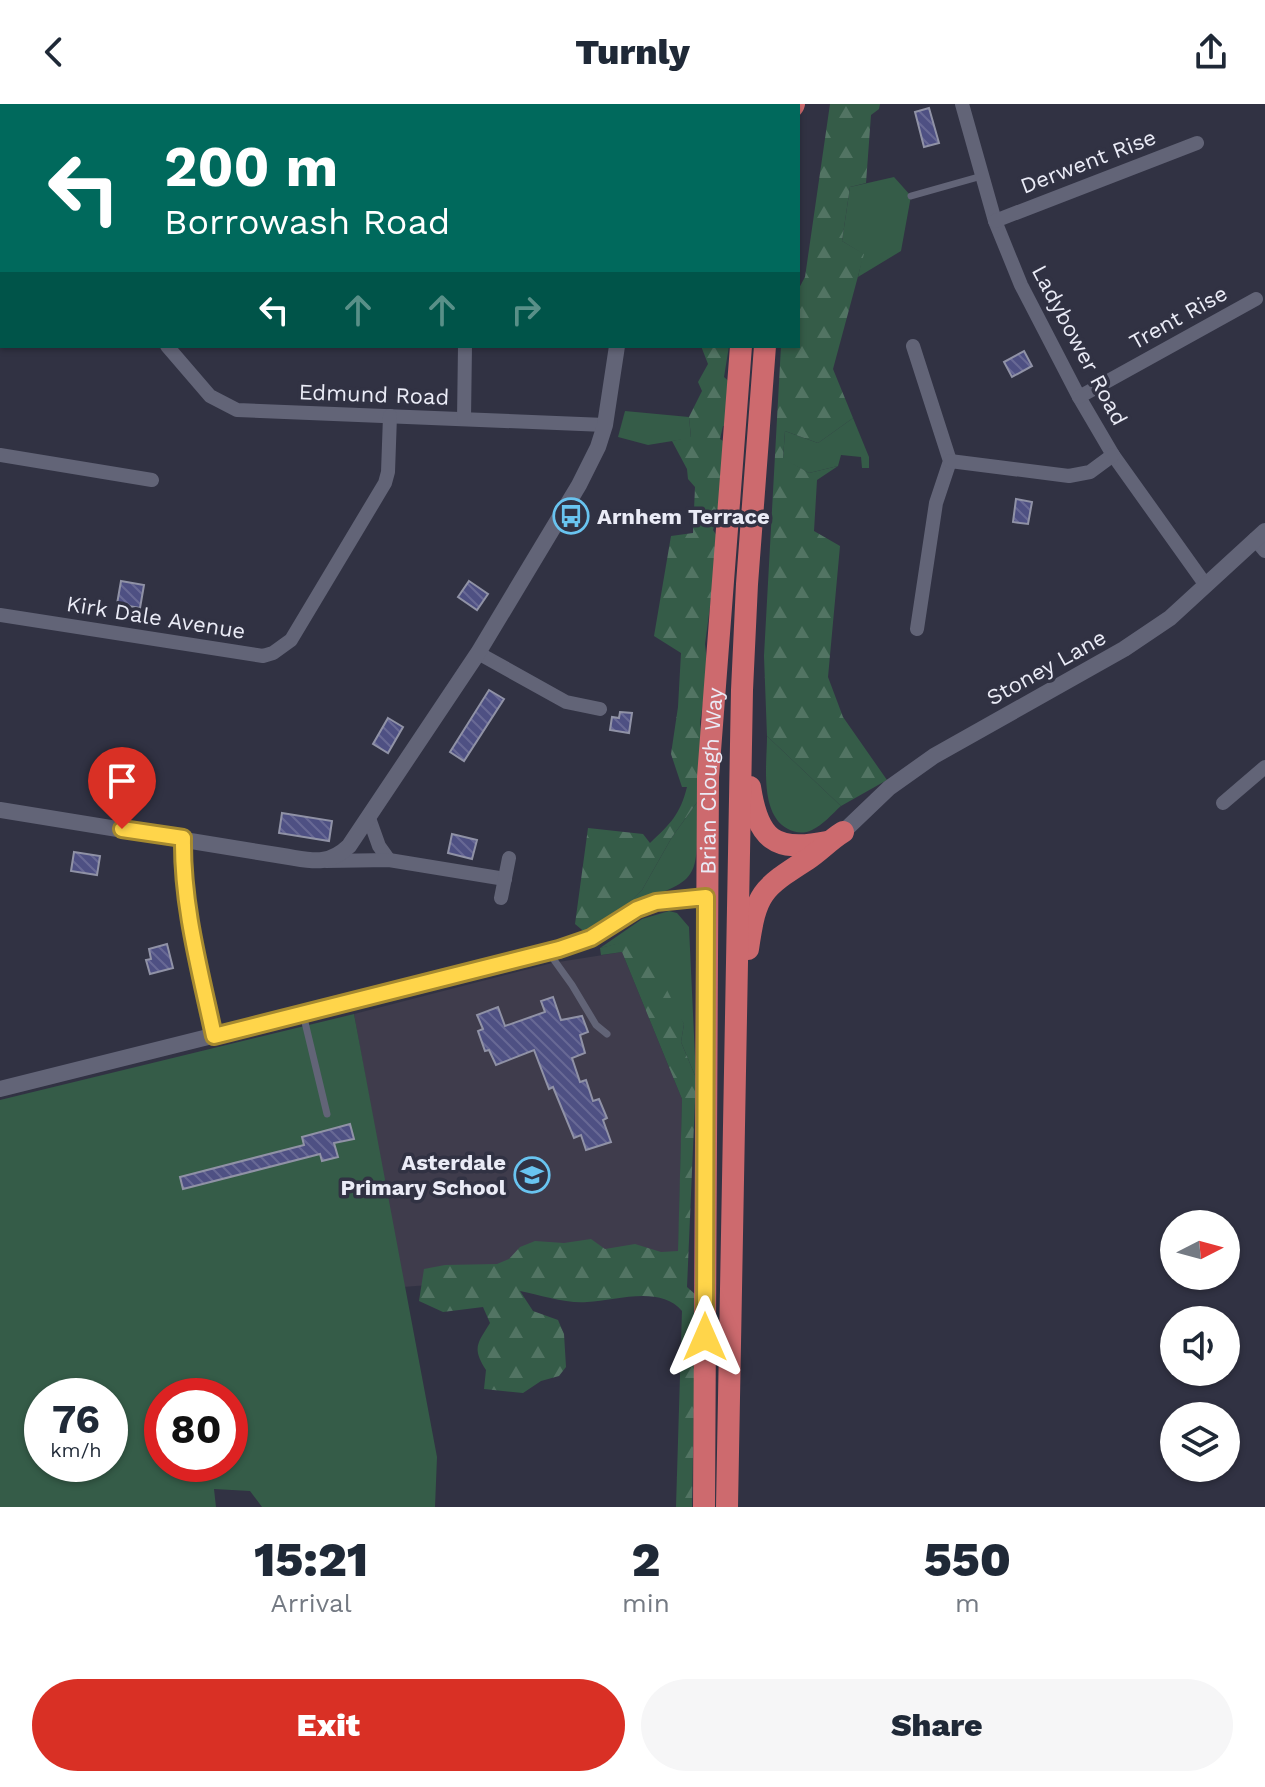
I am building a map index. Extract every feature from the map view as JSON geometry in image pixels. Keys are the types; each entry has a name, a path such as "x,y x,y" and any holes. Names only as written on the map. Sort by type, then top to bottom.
{"highway":[{"name":"Brian Clough Way","path":"704,1507 706,897 713,700 741,348"},
{"name":"Brian Clough Way","path":"727,1507 741,734 747,584 765,348"},
{"path":"741,734 752,804 765,834 777,843 806,847 835,837"},
{"path":"735,1090 745,965 756,906 772,881 811,857 835,837"}],"street":[{"name":"Ladybower Road","path":"962,104 995,221 1021,285 1113,455 1205,584"},
{"name":"Derwent Rise","path":"995,221 1197,143"},
{"name":"Trent Rise","path":"1079,397 1256,299"},
{"path":"913,346 950,461 936,503 917,629"},
{"name":"Edmund Road","path":"169,348 210,396 237,410 605,425"},
{"path":"464,419 465,348"},
{"path":"326,861 349,846 369,818 478,653 579,485 605,425 617,348"},
{"name":"Kirk Dale Avenue","path":"0,615 263,656 273,653 291,640 385,483 390,416"},
{"path":"0,455 152,480"},
{"path":"950,461 1069,476 1090,472 1113,455"},
{"name":"Stoney Lane","path":"835,837 889,788 934,756 1124,649 1170,618 1205,584 1262,540"},
{"path":"478,653 566,702 600,709"},
{"path":"1223,803 1265,767"},
{"path":"0,810 326,861 389,860 505,879"},
{"path":"369,818 379,846 389,860"},
{"path":"183,838 182,872 186,909 214,1036"},
{"path":"501,898 509,858"},
{"path":"0,1089 548,951 591,938 637,909 656,902 706,897"}],"lane":[{"path":"911,196 982,176"},
{"path":"548,951 596,1025 607,1034"},
{"path":"303,1014 327,1114"}],"shaded area":[{"name":"Asterdale Primary School","path":"622,952 682,1099 678,1266 403,1287 354,1014 552,963"}],"green space":[{"path":"830,104 880,104 871,115 866,183 850,187 842,241 864,254 833,369 853,418 818,443 785,431 783,458 809,473 838,466 817,480 814,531 840,546 828,677 843,717 887,780 841,806 767,736 764,656 781,348 800,348 800,286 805,277"},
{"path":"894,177 911,196 901,251 858,277 863,254 842,241 850,187"},
{"path":"702,348 729,348 724,377 733,385 732,424 723,426 720,439 728,444 722,504 713,530 719,539 705,644 708,671 700,722 703,752 698,801 672,837 642,890 610,921 587,934 575,924 588,828 643,834 650,843 673,818 687,787 682,787 671,754 681,653 654,636 671,536 693,533 695,487 688,479 687,469 672,441 691,437 689,417 702,391 698,382 708,364"},
{"path":"625,411 689,417 691,438 648,445 618,437"},
{"path":"853,418 869,457 869,468 862,468 861,457 841,455 838,466 809,473 783,459 785,431 818,443"},
{"path":"767,736 841,806 812,830 791,830 779,822 772,812 766,773"},
{"path":"698,801 697,848 690,874 669,889 625,906 642,890 672,837"},
{"path":"669,911 677,913 689,927 696,1078 681,1042 684,1024 631,941 600,948 642,919"},
{"path":"631,940 664,984 684,1024 681,1042 696,1078 687,1287 696,1295 692,1507 676,1507 682,1311 673,1303 651,1296 571,1302 520,1291 533,1311 558,1320 564,1334 566,1367 559,1376 541,1381 523,1393 484,1389 486,1370 478,1346 490,1323 483,1307 443,1312 419,1301 424,1269 445,1265 497,1264 509,1259 520,1247 535,1241 564,1243 591,1239 605,1249 635,1244 661,1252 678,1251 682,1099 622,952 601,955 600,948"},
{"path":"354,1014 437,1457 435,1507 262,1507 250,1491 214,1489 216,1507 0,1507 0,1100"}],"building":[{"path":"929,108 939,143 924,147 915,112"},
{"path":"1024,351 1032,366 1012,377 1004,362"},
{"path":"1016,499 1032,502 1028,524 1013,522"},
{"path":"121,581 144,585 140,608 117,604"},
{"path":"469,581 488,594 477,610 458,597"},
{"path":"489,690 504,699 464,761 450,752"},
{"path":"620,712 632,713 629,733 610,730 612,717 619,718"},
{"path":"388,718 403,727 388,753 373,744"},
{"path":"282,813 332,821 329,841 279,833"},
{"path":"452,834 477,840 472,859 448,853"},
{"path":"74,852 100,856 97,875 71,871"},
{"path":"167,944 173,968 150,974 146,960 151,959 149,949"},
{"path":"553,997 561,1020 582,1016 588,1032 580,1035 585,1053 572,1058 580,1082 586,1080 593,1101 599,1099 607,1118 603,1120 611,1142 586,1150 581,1135 574,1138 553,1087 549,1089 534,1050 496,1065 489,1050 485,1051 478,1031 483,1029 477,1015 498,1007 505,1026 545,1012 541,1001"},
{"path":"350,1124 354,1139 334,1143 338,1157 322,1161 320,1154 183,1189 180,1177 304,1145 302,1137"}],"place":[{"name":"Arnhem Terrace","path":"571,516"},
{"name":"Asterdale Primary School","path":"532,1175"}],"route":[{"path":"122,829 183,838 182,872 186,909 214,1036 559,949 591,938 637,909 656,902 706,897 705,1337"}]}
